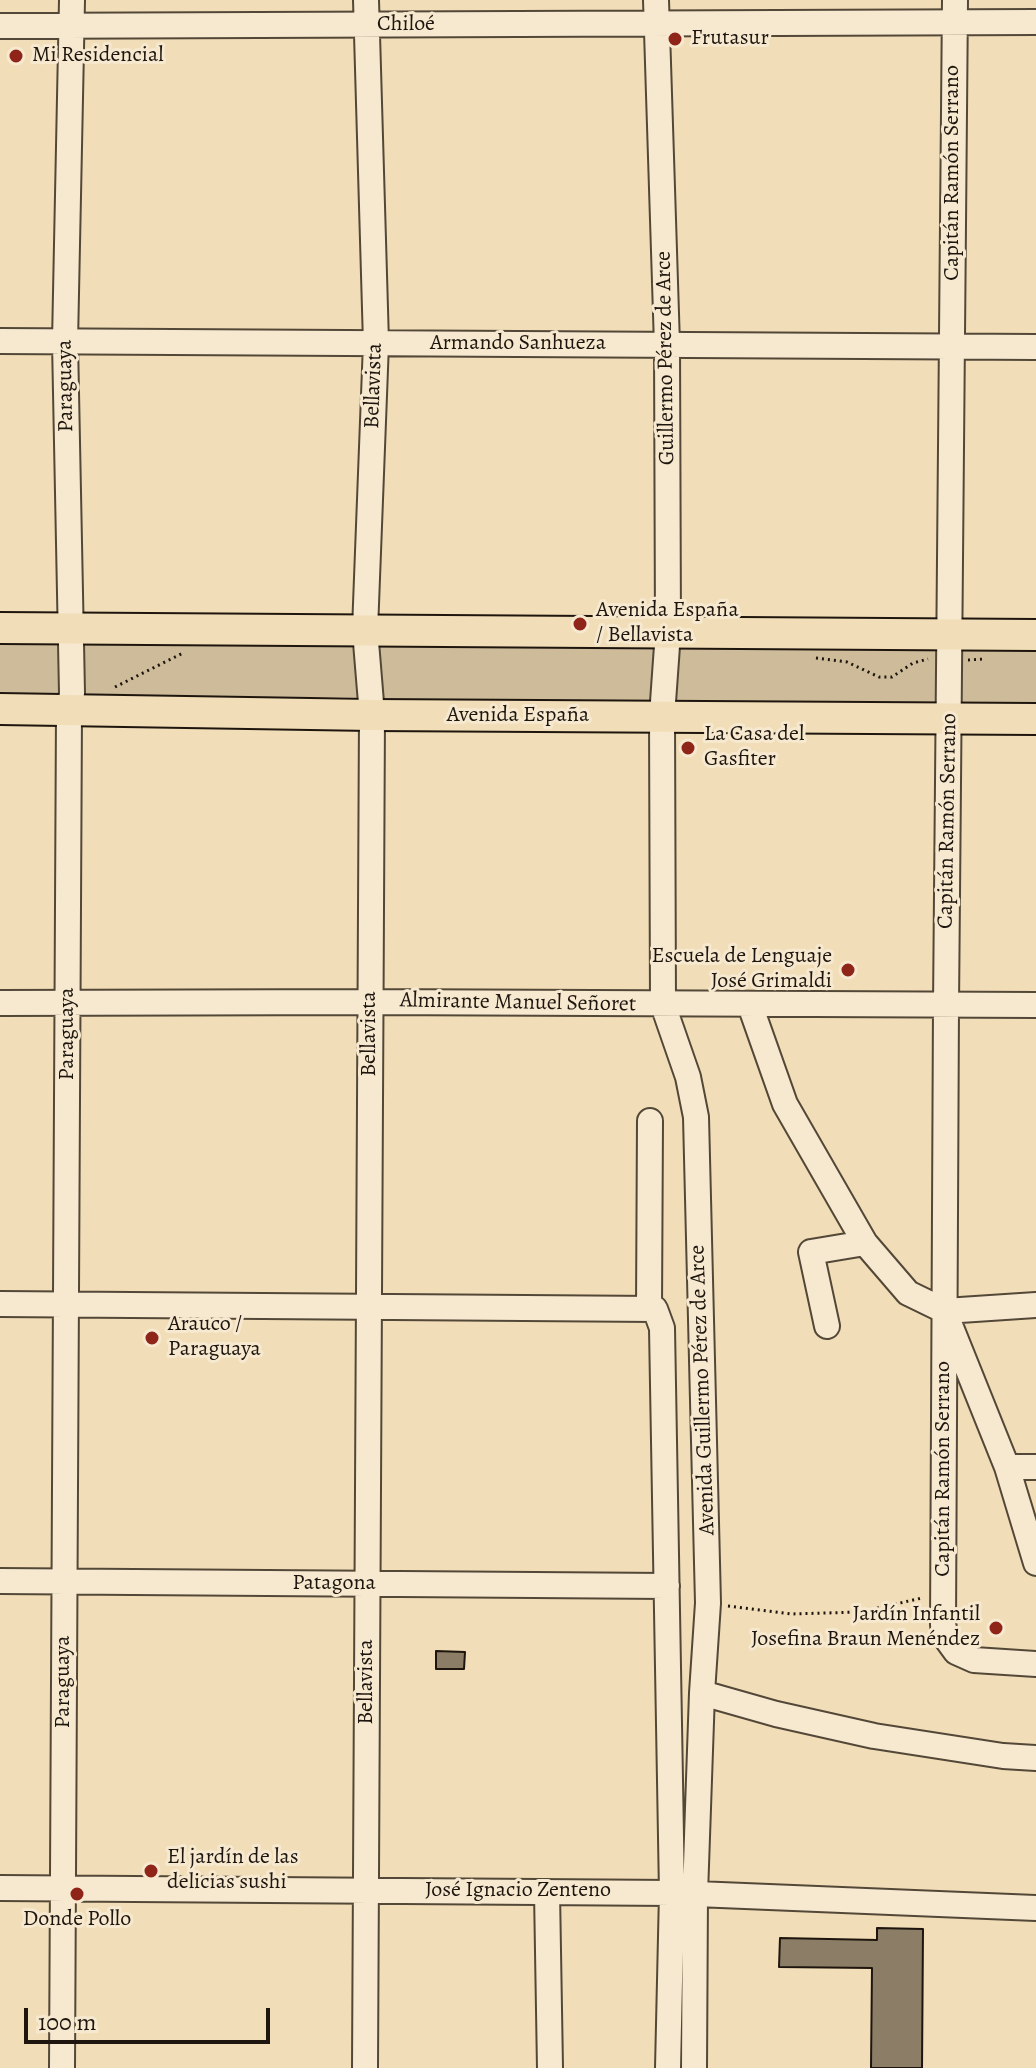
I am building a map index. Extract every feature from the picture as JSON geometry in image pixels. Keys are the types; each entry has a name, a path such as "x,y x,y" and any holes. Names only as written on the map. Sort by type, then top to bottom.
{"main road":[{"path":"0,628 668,632 950,647 1036,635"},
{"name":"Avenida España","path":"0,709 71,702 372,715 1036,719"}],"street":[{"name":"Paraguaya","path":"62,2068 71,702 65,342 72,0"},
{"name":"Bellavista","path":"365,2068 372,715 365,630 376,343 366,0"},
{"name":"Chiloé","path":"0,26 366,25 656,12 954,11 1036,22"},
{"name":"Capitán Ramón Serrano","path":"954,11 943,1625 948,1641 956,1652 974,1660 1036,1664"},
{"name":"Guillermo Pérez de Arce","path":"656,12 667,345 668,632 662,716"},
{"name":"Armando Sanhueza","path":"0,341 1036,347"},
{"name":"Avenida Guillermo Pérez de Arce","path":"662,716 663,1005 688,1077 696,1117 708,1603 668,2068"},
{"name":"Almirante Manuel Señoret","path":"0,1003 1036,1005"},
{"path":"750,1005 785,1104 865,1243 908,1293 945,1311 1036,1305"},
{"name":"Avenida Guillermo Pérez de Arce","path":"650,1121 652,1308 662,1328 667,1586 694,2068"},
{"path":"827,1326 811,1252 865,1243"},
{"path":"0,1304 652,1308"},
{"path":"945,1311 1007,1467 1036,1563"},
{"path":"1007,1467 1036,1467"},
{"name":"Patagona","path":"0,1581 667,1586"},
{"path":"702,1693 776,1714 874,1736 1003,1756 1036,1758"},
{"name":"José Ignacio Zenteno","path":"0,1888 684,1893 1036,1908"},
{"path":"547,1892 550,2068"}],"path":[{"path":"71,702 105,691 192,647"},
{"path":"808,658 847,662 879,677 892,677 950,647 993,659"},
{"path":"708,1603 791,1614 860,1612 943,1593"}],"shaded area":[{"path":"0,638 1036,647 1036,713 662,712 343,697 83,701 0,698"}],"building":[{"path":"436,1651 465,1652 464,1669 436,1669"},
{"path":"877,1928 923,1929 922,2068 871,2068 872,1968 779,1967 780,1938 877,1940"}],"place":[{"name":"Frutasur","path":"675,39"},
{"name":"Mi Residencial","path":"16,56"},
{"name":"Avenida España / Bellavista","path":"580,624"},
{"name":"La Casa del Gasfiter","path":"688,748"},
{"name":"Escuela de Lenguaje José Grimaldi","path":"848,970"},
{"name":"Arauco / Paraguaya","path":"152,1338"},
{"name":"Jardín Infantil Josefina Braun Menéndez","path":"996,1628"},
{"name":"El jardín de las delicias sushi","path":"151,1871"},
{"name":"Donde Pollo","path":"77,1894"}]}
